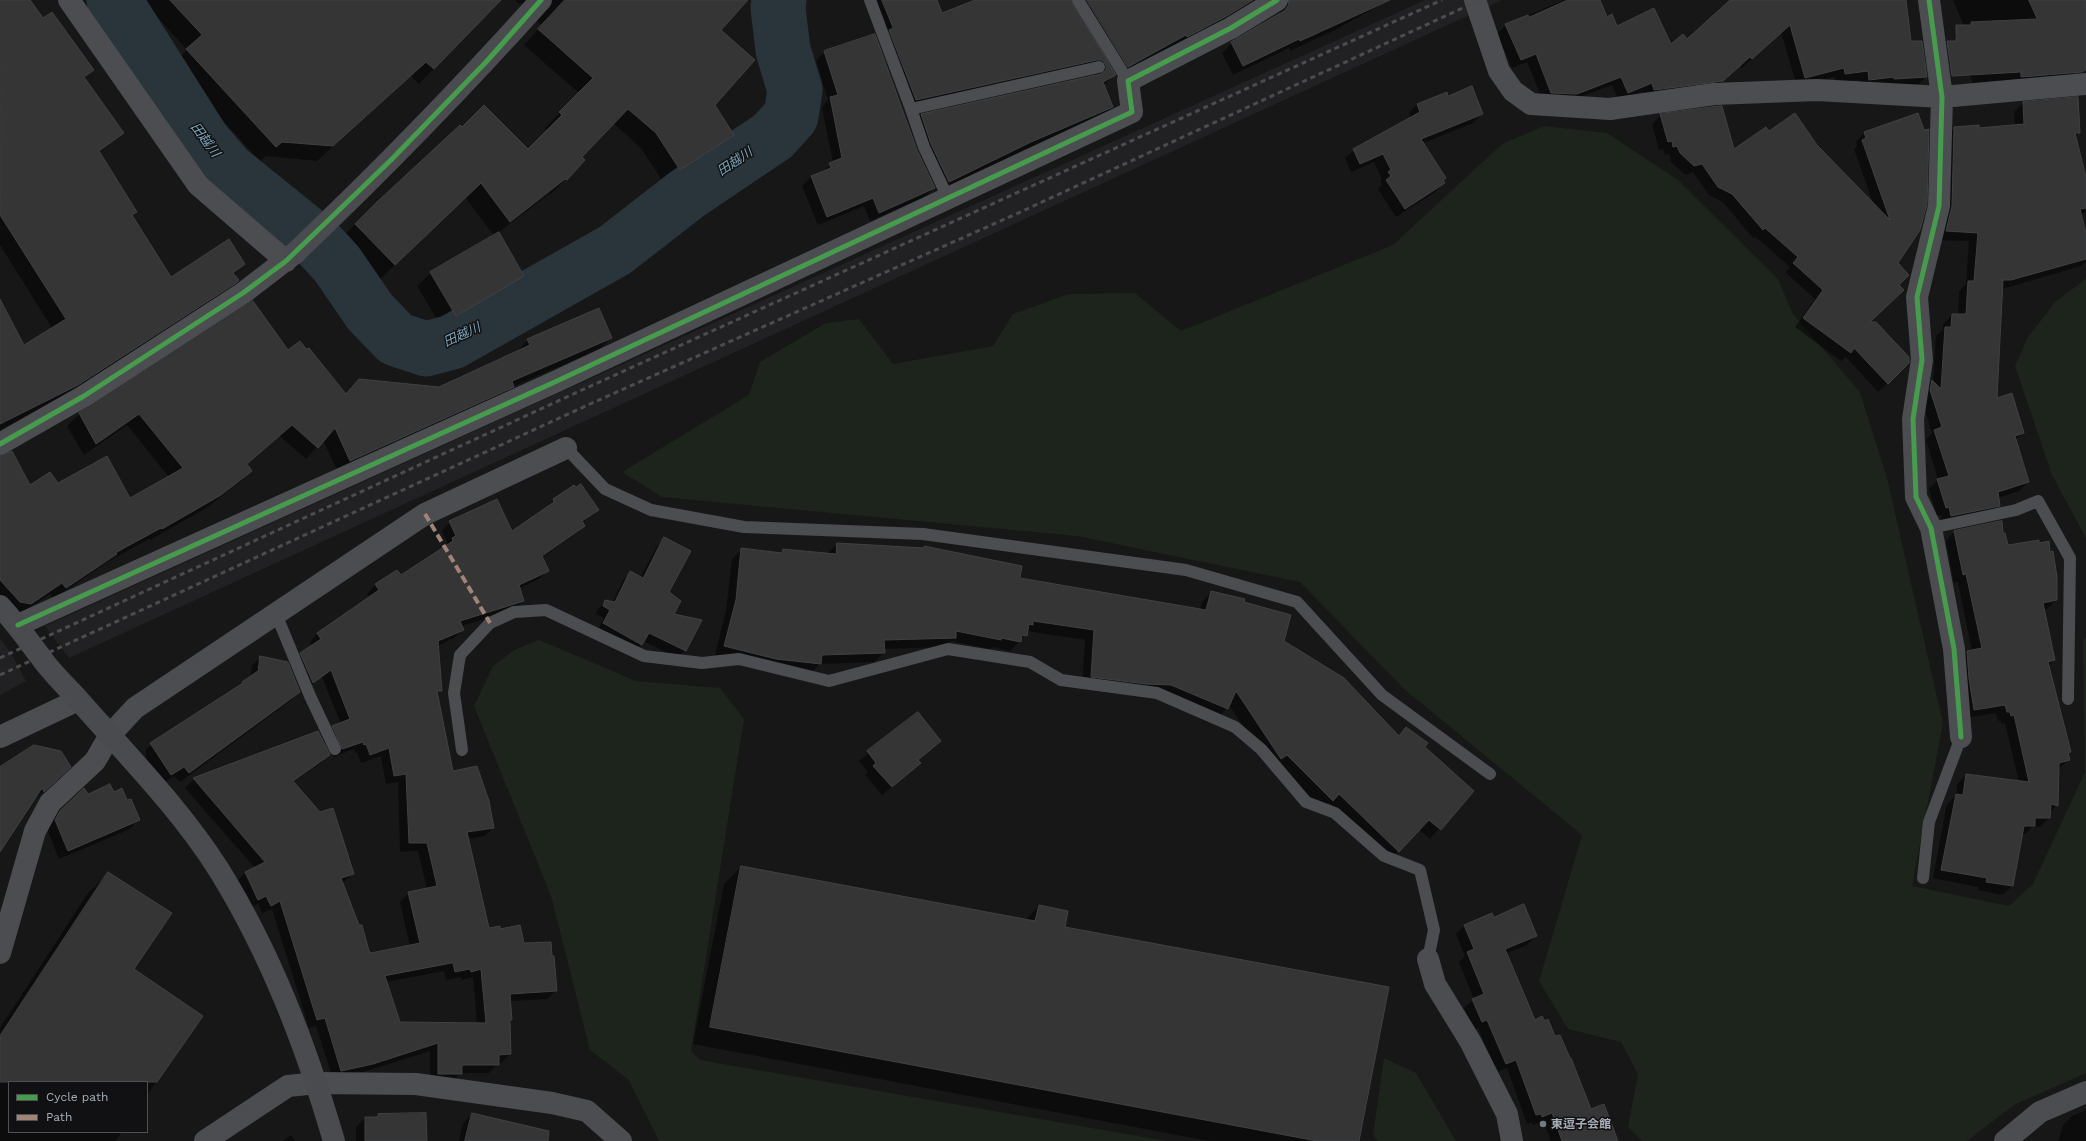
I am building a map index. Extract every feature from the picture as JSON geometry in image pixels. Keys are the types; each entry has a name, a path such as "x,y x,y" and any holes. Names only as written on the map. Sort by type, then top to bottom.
{"street":[{"path":"69,0 198,185 290,257"},
{"path":"0,444 84,396 243,293 290,257 391,160 487,61 541,0"},
{"path":"1475,0 1499,71 1513,91 1531,104 1610,109 1714,94 1817,90 1942,97 2086,84"},
{"path":"1929,0 1942,97 1939,206 1917,298 1922,360 1913,420 1916,497 1931,528 1954,649 1961,737"},
{"path":"18,626 558,381 1132,112 1128,81 1231,28 1272,1"},
{"path":"0,953 35,831 50,803 95,762 110,735 135,708 425,514 566,448"},
{"path":"0,606 18,626 40,657 110,735 186,824 218,869 248,920 272,969 294,1021 317,1083 334,1141"},
{"path":"0,737 78,700"},
{"path":"1428,959 1435,984 1470,1042 1507,1114 1512,1141"},
{"path":"206,1141 288,1086 317,1083 426,1085 552,1103 587,1111 621,1141"},
{"path":"2005,1141 2040,1112 2086,1092"}],"lane":[{"path":"870,0 924,146 948,198"},
{"path":"1078,0 1128,81"},
{"path":"911,109 1099,67"},
{"path":"566,448 605,489 651,510 744,527 923,534 1186,570 1297,602 1382,695 1490,774"},
{"path":"1931,528 2016,510 2038,501 2070,558 2068,699"},
{"path":"462,750 454,693 460,655 490,623 514,612 546,610 644,656 702,663 739,659 829,681 948,650 1030,662 1061,680 1157,693 1235,727 1261,749 1306,802 1334,813 1384,856 1420,870 1434,930 1428,959"},
{"path":"276,614 310,696 335,749"},
{"path":"1923,878 1928,822 1961,737"}],"shaded area":[{"path":"1425,0 1502,0 69,658 45,626"},
{"path":"1544,126 1607,133 1678,180 1778,279 1793,314 1860,392 1887,478 1943,723 1912,886 2009,906 2033,884 2085,772 2083,640 2086,638 2086,1073 2014,1105 1967,1141 1642,1141 1628,1127 1638,1074 1621,1042 1568,1029 1539,981 1582,835 1404,689 1300,582 1077,536 662,497 622,472 749,395 760,362 826,323 859,319 893,364 993,346 1013,314 1069,294 1135,293 1181,331 1393,245 1502,144"},
{"path":"2086,279 2086,538 2052,475 2015,366 2028,337 2056,301"},
{"path":"0,638 11,653 26,681 0,695"},
{"path":"539,640 636,681 720,688 744,719 691,1051 700,1060 1167,1141 659,1141 629,1080 590,1050 551,896 474,706 493,666 514,650"},
{"path":"1384,1058 1416,1073 1456,1141 1378,1141 1373,1135"}],"building":[{"path":"0,0 30,0 43,18 52,12 94,70 84,77 124,133 99,151 137,212 132,215 171,277 229,239 245,264 233,273 239,280 236,283 78,385 0,424 0,299 24,345 66,319 0,215"},
{"path":"170,0 501,0 434,69 426,62 333,146 282,142 276,147 186,49 202,35"},
{"path":"565,0 748,0 721,30 755,60 715,105 734,135 680,170 656,133 628,109 582,157 585,160 567,180 565,179 510,222 481,183 395,265 355,224 377,202 460,125 462,127 484,105 528,149 562,115 559,112 593,78 538,29"},
{"path":"882,0 937,0 942,13 975,0 1071,0 1116,75 1103,82 1113,107 1031,142 949,182 931,144 921,114 1101,74 1106,70 1106,65 1102,60 1097,60 916,100 889,30 893,28"},
{"path":"1087,0 1253,0 1225,17 1187,37 1186,35 1128,67"},
{"path":"1289,0 1390,0 1300,41 1299,39 1243,66 1231,42 1284,11 1288,6"},
{"path":"1568,0 1600,0 1607,17 1612,14 1617,26 1654,8 1671,44 1683,34 1687,39 1730,0 1906,0 1911,41 1922,41 1927,77 1894,79 1894,77 1869,80 1868,71 1845,74 1844,68 1805,78 1790,25 1752,59 1750,57 1723,81 1654,90 1652,83 1628,93 1621,77 1577,94 1551,93 1536,54 1521,60 1505,24 1528,15 1529,17"},
{"path":"2029,0 2086,0 2086,70 2081,72 2021,77 2021,72 1952,76 1947,41 1956,41 1956,25 1971,25 1971,22 2037,19"},
{"path":"875,34 917,150 935,188 879,213 873,198 827,217 811,176 831,168 829,163 842,158 830,97 838,95 824,51"},
{"path":"1472,86 1483,114 1421,139 1446,178 1443,180 1445,183 1405,209 1386,180 1391,176 1388,172 1391,170 1383,154 1360,164 1353,149 1420,112 1417,104 1447,92 1448,96"},
{"path":"2078,97 2080,133 2075,133 2086,177 2086,208 2080,209 2086,233 2086,259 2011,280 2003,280 1997,398 2012,393 2024,433 2015,436 2029,482 1998,492 2000,506 1951,516 1949,507 1946,508 1937,479 1949,476 1934,430 1942,427 1930,390 1932,380 1941,389 1945,327 1951,327 1952,314 1966,314 1968,281 1974,281 1978,233 1946,231 1952,206 1954,127 1979,125 1979,128 2024,124 2023,102"},
{"path":"1722,106 1734,149 1766,127 1769,131 1795,113 1817,145 1890,220 1862,140 1866,138 1864,132 1918,113 1924,130 1929,129 1927,204 1920,230 1898,263 1909,275 1899,285 1904,290 1870,322 1876,322 1909,357 1909,363 1888,384 1854,348 1851,353 1803,318 1823,290 1793,263 1798,257 1765,228 1763,230 1732,194 1718,187 1702,164 1694,166 1680,153 1677,146 1673,147 1672,141 1668,142 1660,114"},
{"path":"499,232 524,276 456,316 430,272"},
{"path":"253,301 288,350 300,341 306,349 309,348 346,394 359,379 439,387 530,345 527,339 599,308 612,338 512,381 514,387 350,461 335,428 318,448 292,425 247,464 252,471 221,495 162,529 161,528 115,553 117,554 66,588 62,583 31,604 20,602 0,580 0,456 12,451 30,485 50,472 58,483 107,456 130,498 183,468 139,414 96,444 79,413"},
{"path":"581,484 599,510 582,521 585,526 542,556 549,571 519,585 524,601 460,621 464,630 438,641 442,691 437,691 453,771 477,766 489,801 494,828 467,832 489,928 500,926 500,929 520,925 524,943 551,942 552,956 554,956 557,991 510,994 512,1020 510,1020 511,1054 499,1055 499,1065 462,1065 462,1074 438,1074 438,1043 373,1064 341,1071 325,1018 317,1020 280,901 271,906 266,896 258,900 245,872 265,862 193,778 318,731 330,755 293,781 320,812 333,808 354,874 341,878 359,925 362,925 369,951 371,953 420,943 408,892 437,886 427,843 409,843 406,774 394,776 389,748 370,755 366,744 364,745 363,742 342,749 332,726 350,719 331,670 313,683 300,653 321,639 317,633 379,590 375,584 397,570 401,575 453,541 452,538 456,536 449,521 497,499 512,531 554,502 553,499 574,485 576,487","holes":["453,963 455,972 470,969 471,972 481,969 486,1023 400,1022 385,976"]},
{"path":"2002,521 2003,533 2005,533 2008,545 2039,540 2039,543 2049,541 2050,552 2053,551 2057,577 2057,600 2043,603 2055,660 2048,662 2071,752 2068,753 2070,760 2059,763 2058,806 2051,804 2050,818 2035,818 2035,826 2024,826 2013,886 1986,882 1987,878 1941,870 1956,794 1963,795 1966,774 2029,782 2014,715 2011,716 2010,712 2007,712 2005,705 1974,710 1969,678 1967,651 1982,648 1966,574 1963,575 1954,531"},
{"path":"664,537 691,551 669,592 681,601 674,614 702,620 686,651 649,633 642,645 603,623 610,610 603,606 605,600 615,602 630,571 643,578"},
{"path":"837,543 924,548 924,546 1022,566 1020,578 1206,610 1211,591 1245,599 1244,602 1291,615 1284,641 1344,678 1399,736 1406,727 1428,743 1425,747 1474,791 1441,830 1429,820 1399,852 1339,794 1333,801 1287,755 1281,759 1236,691 1228,709 1171,685 1146,684 1091,677 1094,630 1033,621 1033,625 1029,624 1027,636 1022,635 1021,642 1001,638 1001,640 956,631 956,638 884,640 885,653 822,655 821,664 776,659 724,646 736,600 741,548 782,553 783,549 836,554"},
{"path":"260,656 288,662 300,692 189,773 184,767 171,775 150,743 243,683 242,682 258,671"},
{"path":"918,712 941,741 918,760 921,763 892,787 873,766 876,763 867,751"},
{"path":"34,745 61,751 71,767 44,792 42,788 0,852 0,767"},
{"path":"110,784 114,792 122,788 127,800 131,799 140,820 68,851 55,820 60,811 84,788 88,794"},
{"path":"741,866 1035,921 1039,905 1068,911 1065,927 1389,987 1359,1141 1317,1141 710,1027"},
{"path":"108,872 172,913 134,969 203,1016 157,1082 0,1082 0,1036"},
{"path":"1524,904 1537,936 1505,949 1535,1020 1542,1016 1545,1021 1548,1019 1555,1036 1560,1035 1571,1058 1591,1109 1604,1104 1618,1141 1562,1141 1552,1113 1542,1117 1541,1114 1536,1115 1516,1060 1506,1064 1487,1020 1482,1022 1472,999 1484,994 1467,952 1474,949 1464,925 1492,913 1494,917"},
{"path":"426,1113 427,1141 365,1141 365,1117 378,1117 378,1114"},
{"path":"472,1113 549,1131 548,1141 465,1141"}],"waterway":[{"name":"田越川","path":"114,0 203,141 228,170 316,241 337,264 370,312 396,339 426,349 452,342 615,250 687,194 773,136 791,116 795,90 783,50 778,8 779,0"}],"railway":[{"path":"0,658 582,390 1442,0"},
{"path":"0,675 590,404 1016,214 1480,0"}],"marked path":[{"path":"425,514 490,623"}],"cycle path":[{"path":"0,444 84,396 243,293 286,261 391,160 487,61 541,0"},
{"path":"18,625 557,381 1132,112 1128,81 1231,28 1277,0"},
{"path":"1929,0 1942,97 1939,206 1917,297 1922,360 1913,419 1916,497 1931,528 1954,649 1961,737"}],"place":[{"name":"東逗子会館","path":"1543,1124"}]}
